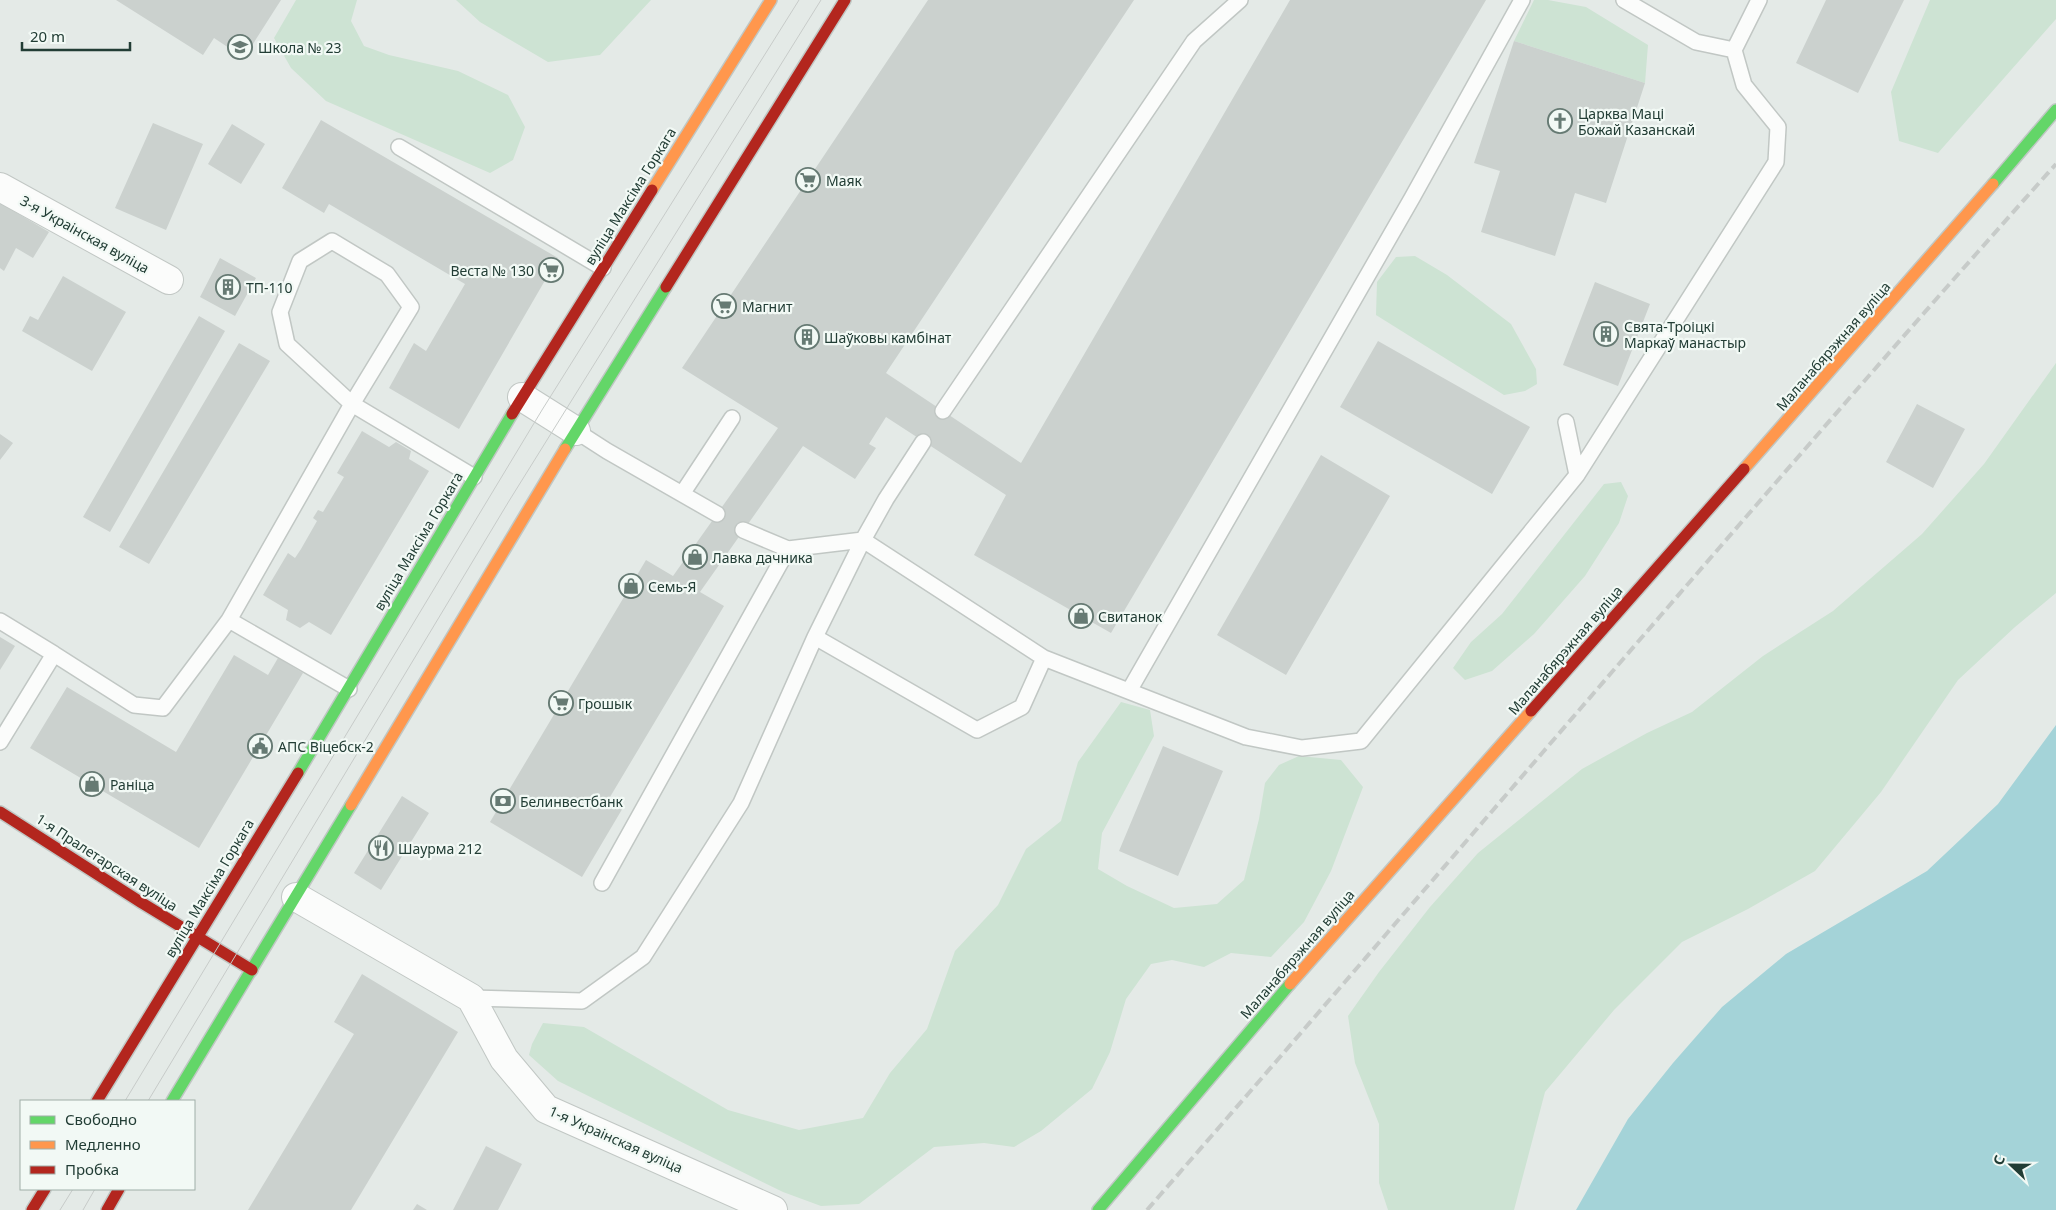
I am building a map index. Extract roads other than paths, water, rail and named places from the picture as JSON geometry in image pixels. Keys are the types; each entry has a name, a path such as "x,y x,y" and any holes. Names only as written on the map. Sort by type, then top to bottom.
{"main road":[{"name":"вуліца Максіма Горкага","path":"98,1100 349,689 522,397 771,0"},
{"path":"173,1100 576,431 845,0"},
{"name":"Маланабярэжная вуліца","path":"1098,1210 1280,994 1900,291 2056,110"},
{"name":"1-я Пралетарская вуліца","path":"0,812 142,903 252,970"},
{"path":"32,1210 44,1190"},
{"path":"107,1210 118,1190"}],"street":[{"name":"3-я Украінская вуліца","path":"0,187 169,280"},
{"path":"522,397 576,431"},
{"path":"296,897 471,998"},
{"name":"1-я Украінская вуліца","path":"471,998 504,1059 546,1109 773,1210"}],"lane":[{"path":"943,411 1194,42 1240,0"},
{"path":"1129,691 1412,198 1522,0"},
{"path":"1624,0 1696,42 1734,50"},
{"path":"743,530 788,549 863,540 1044,658 1246,737 1302,748 1361,741 1577,475 1776,162 1778,127 1744,85 1734,50 1759,0"},
{"path":"399,148 603,268"},
{"path":"0,621 134,705 163,708 229,620 352,404 411,307 388,274 332,241 300,261 280,312 286,344 352,404 474,477"},
{"path":"682,494 732,418"},
{"path":"1566,422 1577,475"},
{"path":"576,431 717,514"},
{"path":"471,998 582,1002 643,958 741,802 815,637 863,540 886,499 923,442"},
{"path":"602,883 788,549"},
{"path":"229,620 349,689"},
{"path":"815,637 978,730 1022,707 1044,658"},
{"path":"0,742 54,654"}],"water":[{"path":"2056,725 2056,1210 1576,1210 1628,1119 1673,1063 1722,1007 1786,954 1927,871 1998,804"}],"tram line":[{"path":"126,1100 542,410 799,0"},
{"path":"149,1100 509,501 821,0"},
{"path":"60,1210 72,1190"},
{"path":"83,1210 94,1190"}],"railway":[{"path":"1147,1210 1713,555 2056,164"}],"place":[{"name":"Школа № 23","path":"240,47"},
{"name":"Царква Маці Божай Казанскай","path":"1560,121"},
{"name":"Маяк","path":"808,180"},
{"name":"Веста № 130","path":"551,270"},
{"name":"ТП-110","path":"228,287"},
{"name":"Магнит","path":"724,306"},
{"name":"Свята-Троіцкі Маркаў манастыр","path":"1606,334"},
{"name":"Шаўковы камбінат","path":"807,337"},
{"name":"Лавка дачника","path":"695,557"},
{"name":"Семь-Я","path":"631,586"},
{"name":"Свитанок","path":"1081,616"},
{"name":"Грошык","path":"561,703"},
{"name":"АПС Віцебск-2","path":"260,746"},
{"name":"Раніца","path":"92,784"},
{"name":"Белинвестбанк","path":"503,801"},
{"name":"Шаурма 212","path":"381,848"}]}
